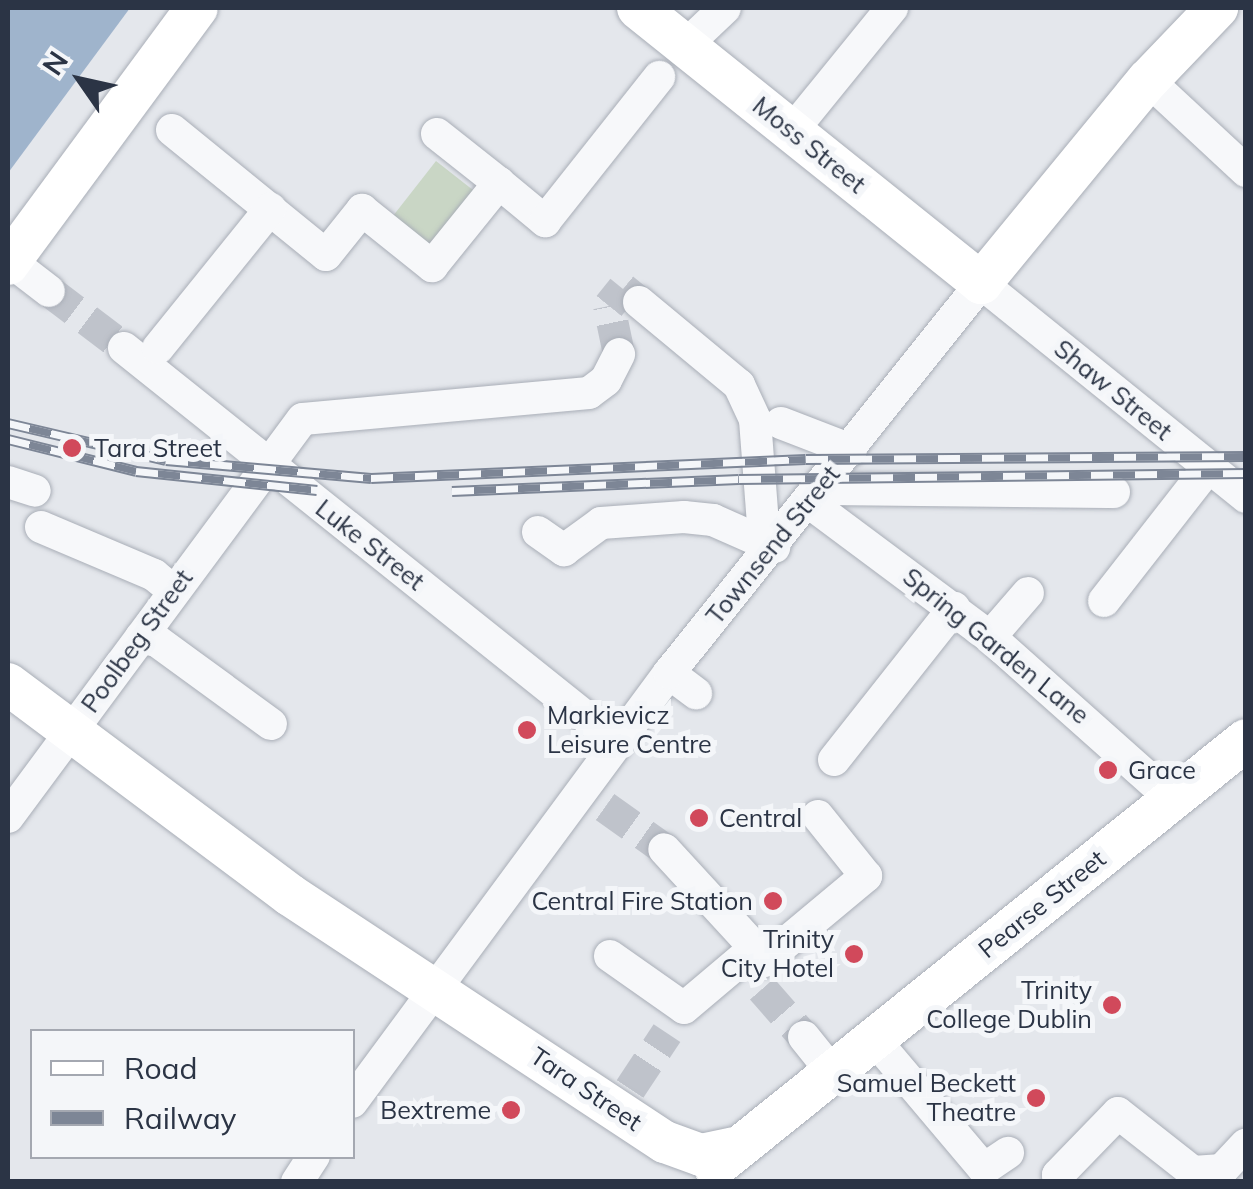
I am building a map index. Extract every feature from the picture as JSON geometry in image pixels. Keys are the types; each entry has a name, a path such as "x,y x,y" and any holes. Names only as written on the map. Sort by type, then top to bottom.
{"main road":[{"path":"9,262 197,8"},
{"name":"Moss Street","path":"638,8 672,62 792,132 981,283"},
{"name":"Townsend Street","path":"981,283 1148,80 1217,8"},
{"name":"Tara Street","path":"8,684 68,735 290,894 624,1099 665,1142 700,1155 734,1148"},
{"name":"Pearse Street","path":"700,1182 734,1148 1246,740"}],"street":[{"path":"437,134 544,220 672,62 725,8"},
{"path":"792,132 892,8"},
{"path":"1148,80 1246,171"},
{"path":"172,130 326,255 362,210 432,266 499,183"},
{"path":"158,348 270,210"},
{"path":"9,262 49,290"},
{"name":"Townsend Street","path":"355,1098 435,986 550,856 594,798 617,742 683,683 769,543 815,496 981,283"},
{"name":"Shaw Street","path":"981,283 1246,498"},
{"path":"538,532 564,550 601,523 684,517 769,543 754,420 739,385 639,302"},
{"name":"Luke Street","path":"124,348 617,742"},
{"name":"Poolbeg Street","path":"8,818 304,419 590,392 606,380 619,354"},
{"path":"782,423 851,450"},
{"path":"1104,601 1208,468"},
{"path":"815,496 1114,492"},
{"name":"Spring Garden Lane","path":"815,496 990,638 1172,799"},
{"path":"41,527 154,575 174,591"},
{"path":"990,638 1028,594"},
{"path":"834,760 954,608"},
{"path":"140,637 157,641 271,724"},
{"path":"748,954 764,961 866,876 818,816"},
{"path":"664,849 748,954 762,989"},
{"path":"610,956 676,1021 748,954"},
{"path":"804,1037 832,1072"},
{"path":"874,1039 984,1168 1008,1153"},
{"path":"1059,1182 1058,1175 1118,1113 1194,1172 1222,1170 1246,1144"}],"green space":[{"path":"436,161 478,194 432,253 390,220"}],"water":[{"path":"8,8 130,8 8,173"}],"tunnel":[{"path":"619,354 609,306 623,289 639,302"},
{"path":"49,291 124,348"},
{"path":"605,807 664,849"},
{"path":"762,989 804,1037"},
{"path":"630,1089 667,1033"}],"railway":[{"path":"8,423 166,460 371,478 806,459 1246,456"},
{"path":"8,439 136,471 317,490"},
{"path":"452,491 739,479 1246,473"}],"place":[{"name":"Tara Street","path":"72,448"},
{"name":"Markievicz Leisure Centre","path":"527,730"},
{"name":"Grace","path":"1108,770"},
{"name":"Central","path":"699,818"},
{"name":"Central Fire Station","path":"773,901"},
{"name":"Trinity City Hotel","path":"854,954"},
{"name":"Trinity College Dublin","path":"1112,1005"},
{"name":"Samuel Beckett Theatre","path":"1036,1098"},
{"name":"Bextreme","path":"511,1110"}]}
